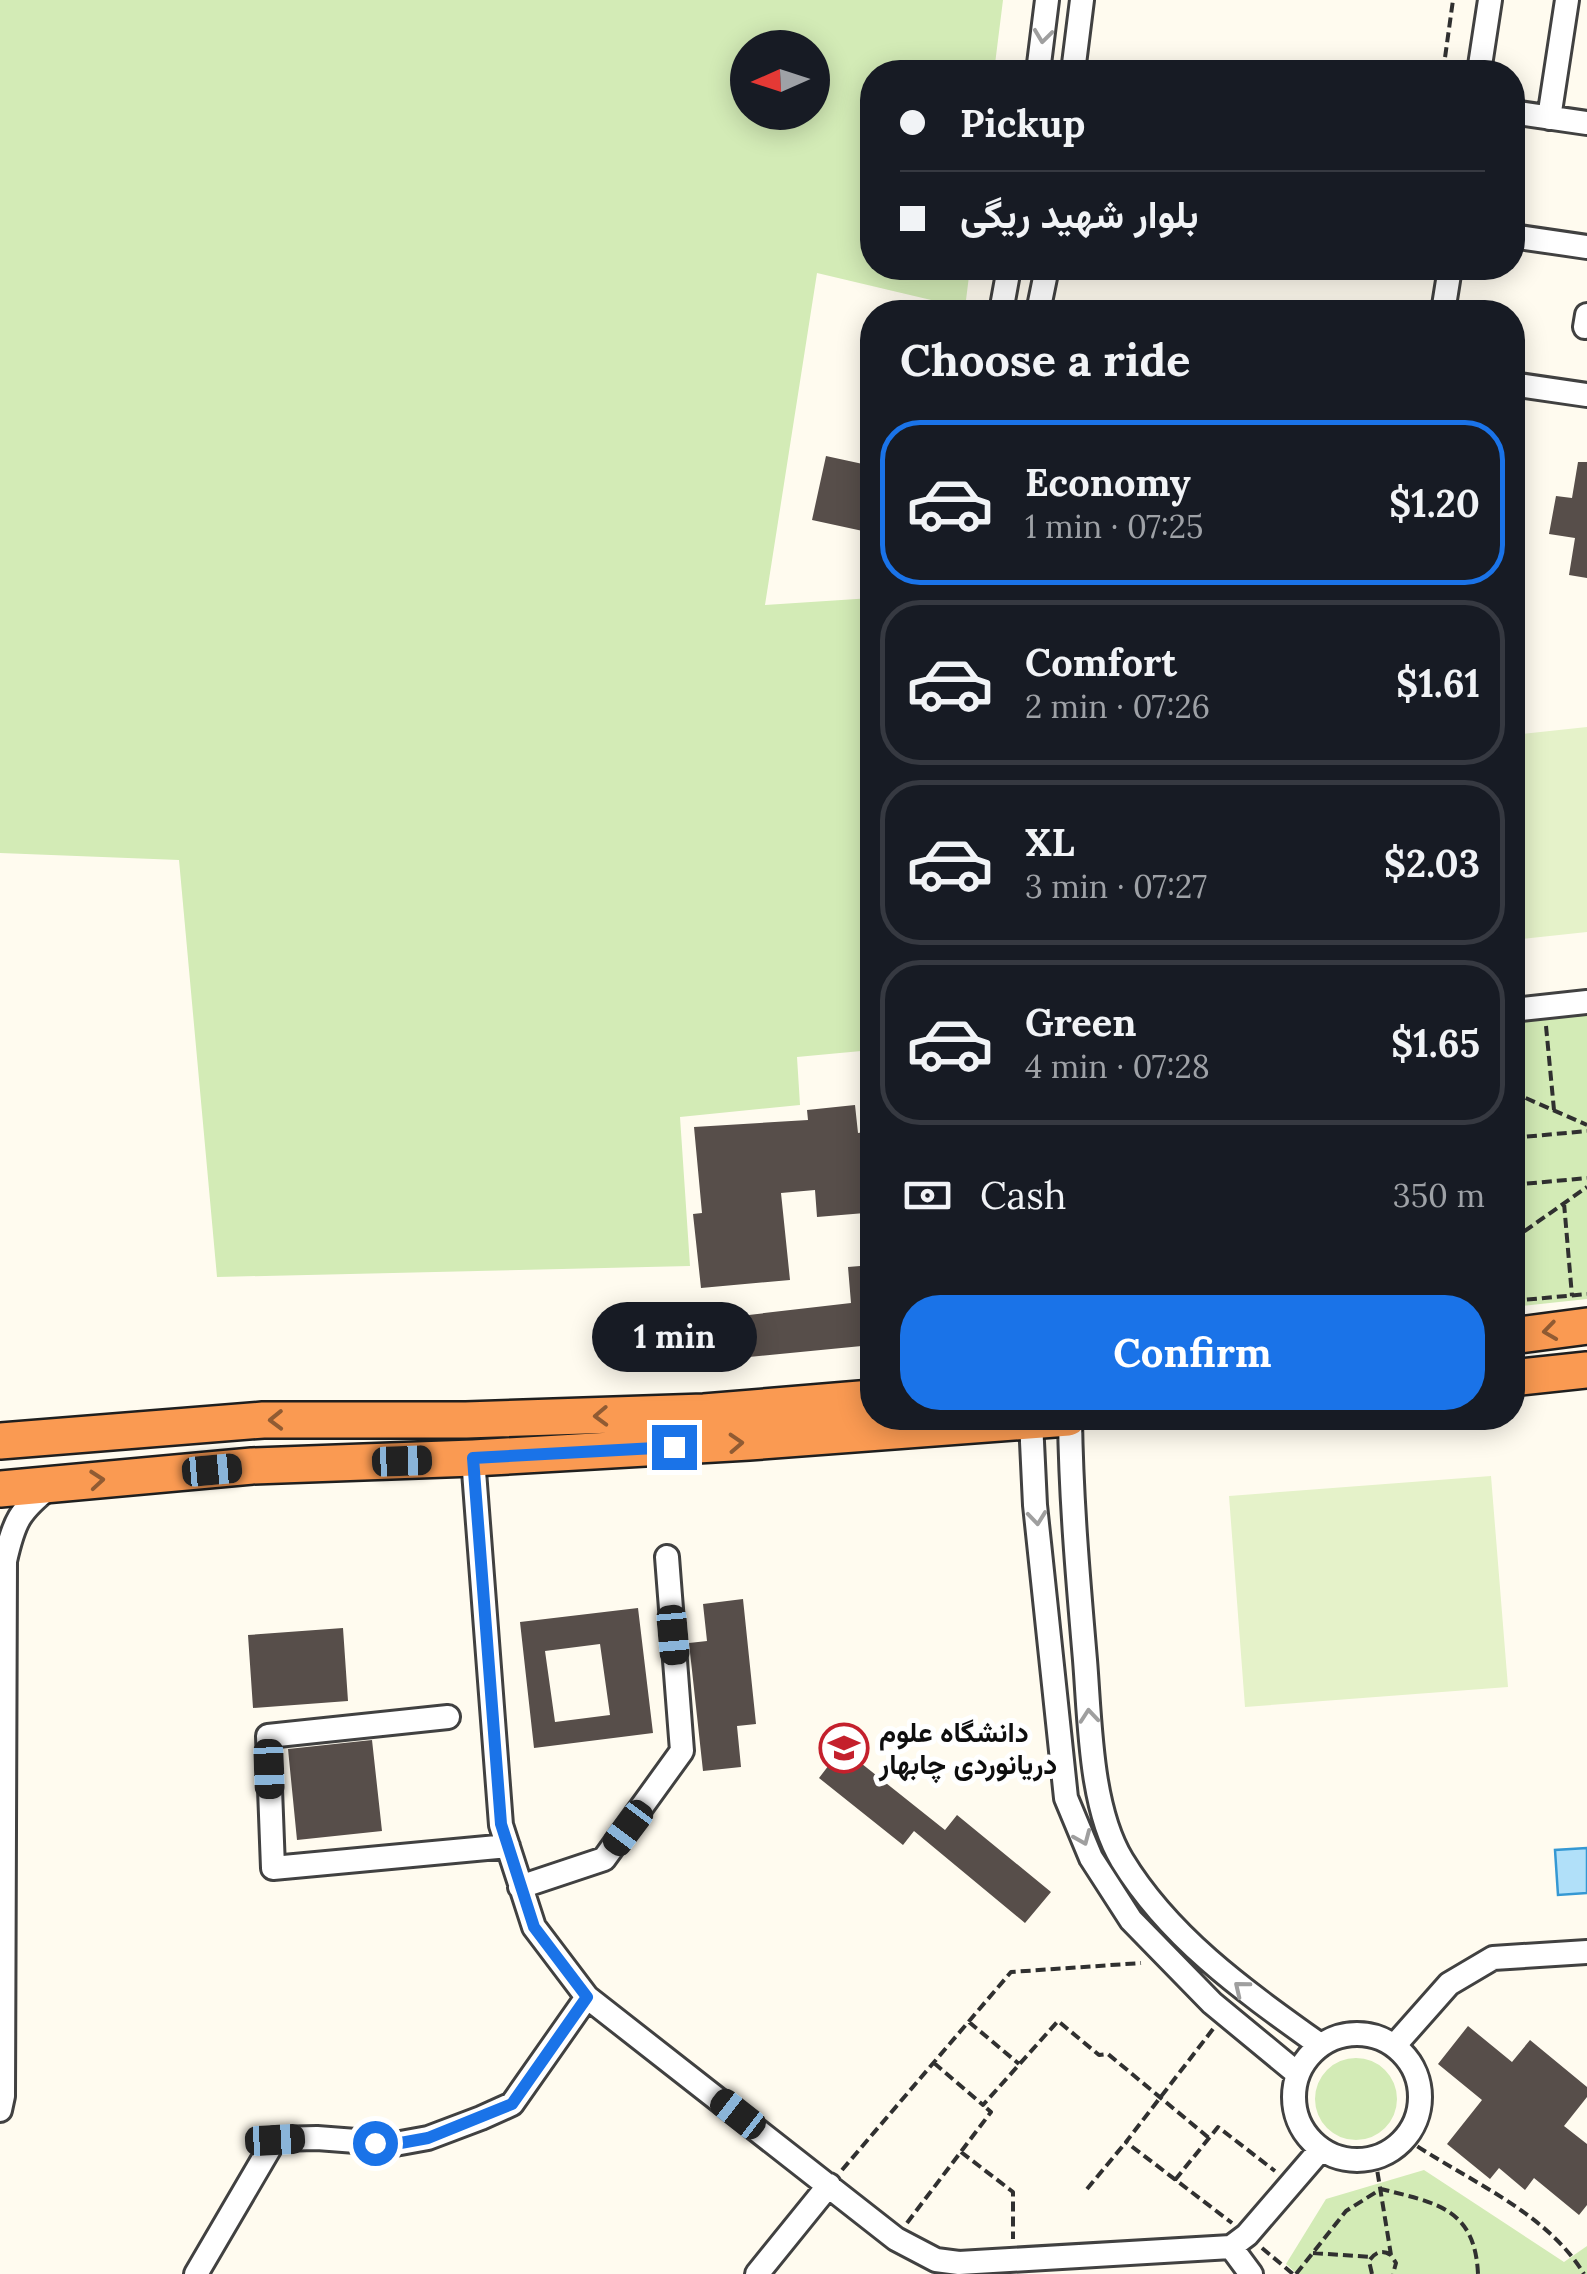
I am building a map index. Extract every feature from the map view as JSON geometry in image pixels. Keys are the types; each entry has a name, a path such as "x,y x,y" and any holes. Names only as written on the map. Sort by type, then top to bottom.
{"highway":[{"path":"1525,1331 1579,1311"},
{"path":"1525,1377 1587,1370"},
{"path":"0,1441 263,1420 466,1420 684,1413 860,1399"},
{"path":"0,1489 252,1466 473,1458 910,1430"}],"street":[{"path":"1040,60 1047,0"},
{"path":"1074,60 1082,0"},
{"path":"1481,60 1490,0"},
{"path":"1549,118 1567,0"},
{"path":"1525,114 1587,124"},
{"path":"1525,238 1587,246"},
{"path":"1525,386 1587,396"},
{"path":"1525,1008 1587,1002"},
{"path":"1031,1430 1035,1505 1066,1798 1091,1858 1131,1920 1225,2014 1298,2074"},
{"path":"1069,1430 1091,1735 1102,1810 1120,1858 1166,1920 1239,1987 1320,2044"},
{"path":"473,1458 501,1824 534,1927 587,1997 896,2239 936,2260 1013,2260 1239,2242 1321,2149"},
{"path":"0,2110 2,1554 22,1509 54,1483"},
{"path":"520,1888 604,1859 682,1752 667,1557"},
{"path":"448,1717 268,1736 273,1868 508,1846"},
{"path":"1395,2046 1450,1984 1493,1958 1587,1952"},
{"path":"196,2274 275,2140 317,2138 395,2144 428,2138 482,2118 512,2104 587,1997"},
{"path":"1358,2033 1377,2036 1395,2046 1410,2062 1419,2082 1420,2103 1405,2138 1384,2155 1362,2160 1340,2158 1321,2149 1296,2116 1294,2095 1298,2074 1307,2058 1320,2044 1358,2033"},
{"path":"757,2274 829,2185"},
{"path":"1239,2242 1251,2274"}],"path":[{"path":"1445,60 1453,0"},
{"path":"1544,1006 1554,1110"},
{"path":"1525,1098 1587,1128"},
{"path":"1525,1136 1587,1128"},
{"path":"1525,1184 1587,1178"},
{"path":"1525,1231 1587,1186"},
{"path":"1564,1203 1579,1311"},
{"path":"1579,1311 1587,1294"},
{"path":"1525,1303 1579,1311"},
{"path":"829,2185 1011,1972 1171,1961"},
{"path":"1087,2188 1225,2014"},
{"path":"983,2105 1058,2021 1099,2055 1108,2054 1209,2138"},
{"path":"969,2022 1019,2064"},
{"path":"896,2239 991,2112 934,2063"},
{"path":"1175,2180 1218,2127 1292,2184"},
{"path":"1405,2138 1447,2168 1540,2222 1570,2252 1584,2274"},
{"path":"1126,2142 1175,2180 1239,2242 1294,2274 1346,2211 1381,2189 1437,2204 1453,2213 1470,2231 1477,2252 1478,2274"},
{"path":"960,2152 1013,2192 1013,2260"},
{"path":"1375,2158 1391,2255 1396,2263 1393,2274"},
{"path":"1313,2253 1391,2255"},
{"path":"1372,2257 1372,2274"}],"green space":[{"path":"0,0 1003,0 996,60 860,60 860,280 968,280 966,300 931,300 817,273 765,605 860,599 860,1051 797,1057 800,1105 680,1117 690,1266 217,1277 179,860 0,853"},
{"path":"1587,727 1587,932 1525,939 1525,734"},
{"path":"1587,1014 1587,1299 1525,1306 1525,1021"},
{"path":"1491,1476 1508,1687 1245,1707 1229,1496"},
{"path":"1356,2058 1372,2061 1385,2070 1394,2083 1394,2115 1385,2128 1372,2137 1356,2140 1340,2137 1327,2128 1318,2115 1315,2099 1318,2083 1327,2070 1340,2061"},
{"path":"1424,2170 1564,2262 1587,2246 1587,2274 1297,2274 1286,2264 1326,2199"}],"water":[{"path":"1587,1848 1587,1893 1558,1895 1555,1850"}],"building":[{"path":"826,456 860,463 860,530 812,520"},
{"path":"1578,462 1587,462 1587,578 1569,575 1575,538 1549,534 1556,496 1572,498"},
{"path":"855,1105 860,1133 860,1213 817,1217 815,1190 781,1193 790,1280 701,1288 693,1214 702,1213 694,1127 808,1120 807,1110"},
{"path":"860,1266 860,1346 709,1361 705,1320 851,1303 848,1267"},
{"path":"743,1599 756,1724 737,1726 741,1767 703,1771 689,1643 707,1641 703,1604"},
{"path":"638,1608 653,1733 534,1748 520,1622","holes":["600,1644 610,1715 555,1722 545,1651"]},
{"path":"343,1628 348,1701 253,1708 248,1635"},
{"path":"372,1740 382,1831 297,1840 288,1749"},
{"path":"842,1748 945,1830 957,1815 1051,1892 1025,1923 914,1831 903,1845 819,1778"},
{"path":"1468,2026 1512,2062 1530,2040 1587,2087 1587,2097 1564,2126 1587,2144 1587,2205 1579,2215 1534,2178 1525,2190 1499,2168 1490,2179 1447,2144 1482,2100 1438,2064"}],"place":[{"name":"دانشگاه علوم دریانوردی چابهار","path":"844,1748"}],"route":[{"path":"375,2143 428,2138 512,2104 587,1997 534,1927 501,1824 473,1458 674,1447"}]}
